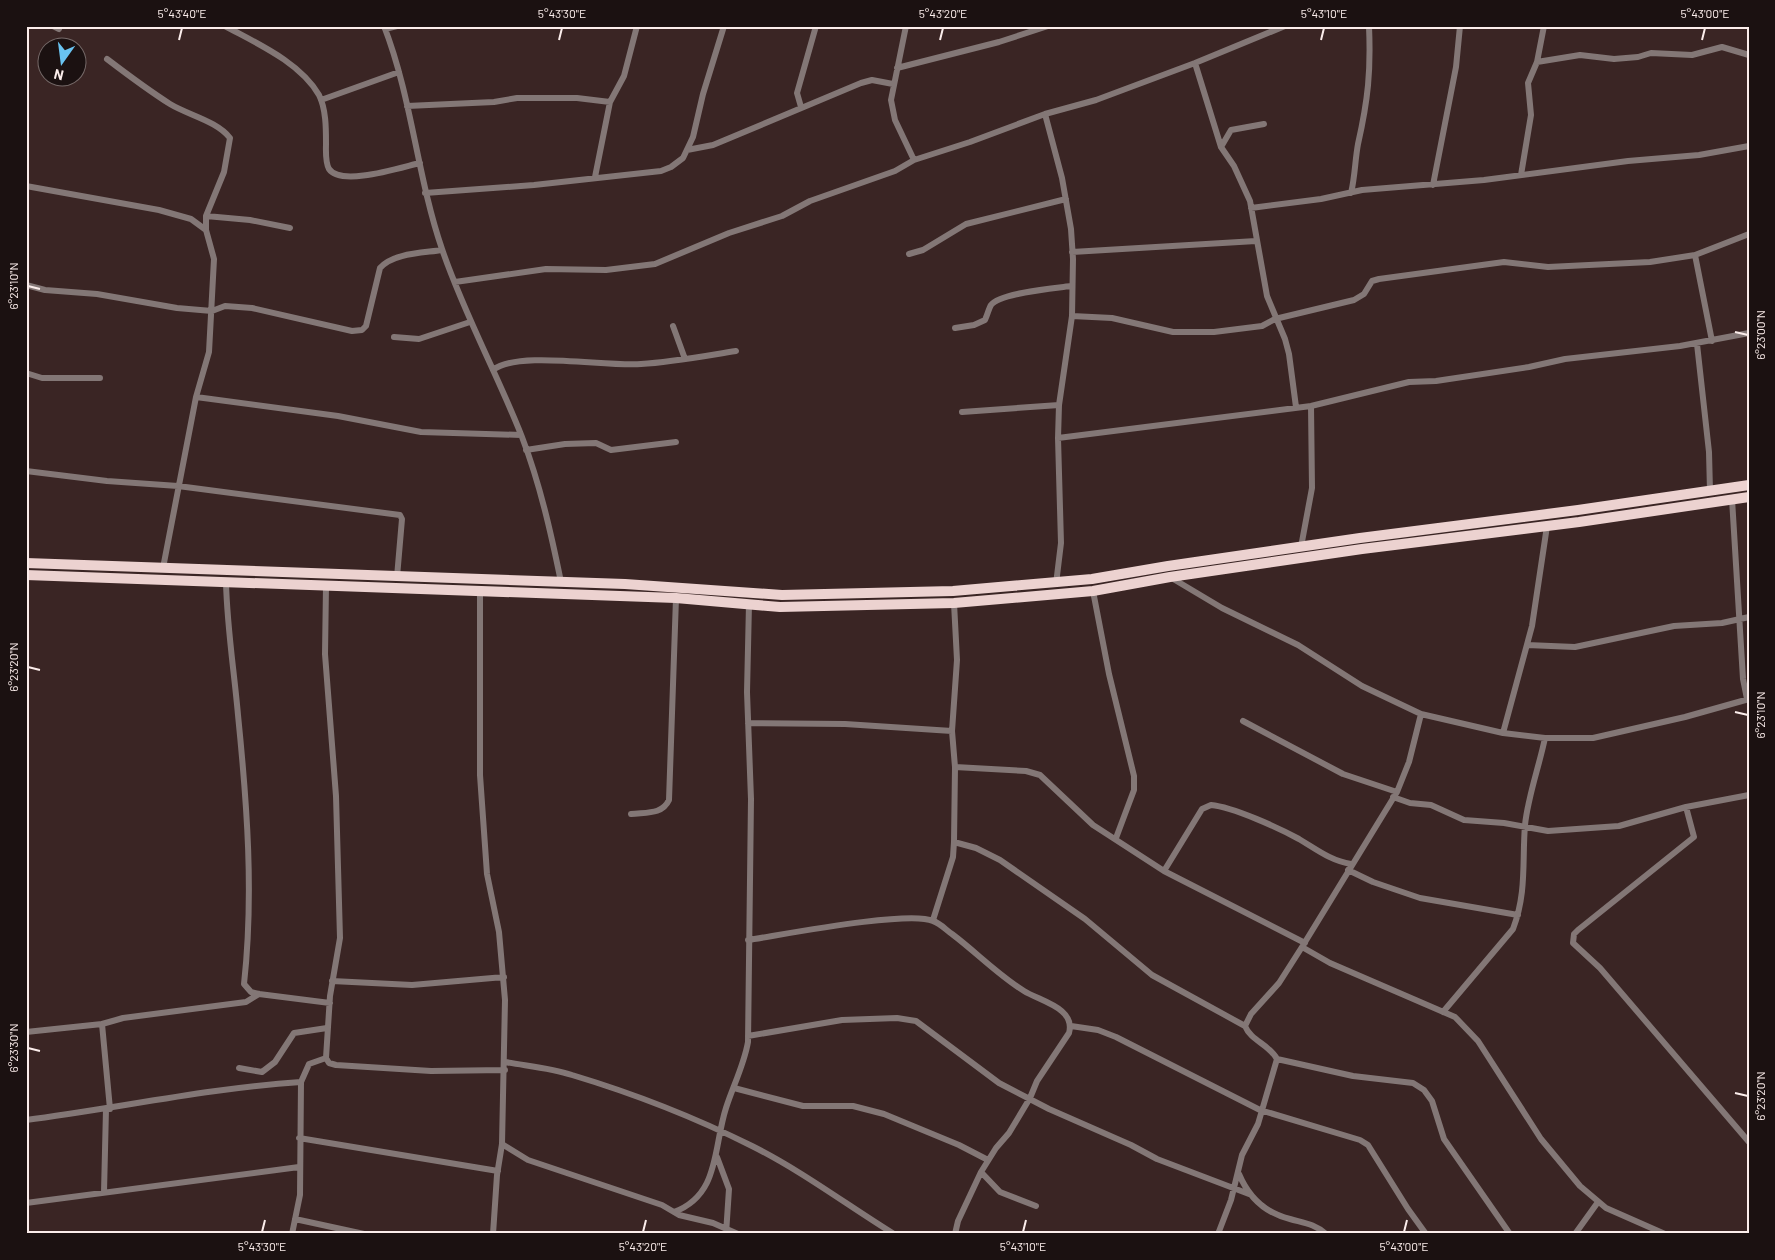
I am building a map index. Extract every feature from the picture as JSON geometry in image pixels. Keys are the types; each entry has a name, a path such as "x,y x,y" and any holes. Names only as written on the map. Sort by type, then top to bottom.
{"highway":[{"path":"26,563 561,582 677,587 782,595 953,591 1056,584 1301,547 1749,485"},
{"path":"26,575 676,598 780,606 954,603 1093,591 1170,577 1749,497"}],"street":[{"path":"225,26 265,46 299,73 313,87 321,100 326,126 327,165 333,174 339,177 386,172 420,163"},
{"path":"396,26 384,27 399,72 425,193 442,250 470,322 521,435 544,505 561,582"},
{"path":"594,177 610,102 624,76 637,26"},
{"path":"425,193 534,185 662,171 679,162 693,136 703,94 724,26"},
{"path":"801,107 798,102 797,93 816,26"},
{"path":"906,26 893,84 892,111 914,160"},
{"path":"898,68 1000,42 1048,26"},
{"path":"455,282 546,269 606,270 655,264 729,233 782,216 810,201 895,172 914,160 1046,114 1096,100 1195,64 1285,26"},
{"path":"1351,193 1355,179 1358,145 1368,96 1371,67 1369,26"},
{"path":"1434,185 1456,67 1460,26"},
{"path":"1521,175 1531,114 1528,83 1537,62 1544,26"},
{"path":"1537,62 1580,54 1614,59 1638,57 1651,53 1692,55 1722,47 1749,55"},
{"path":"107,59 151,92 212,124 230,138 224,172 206,216 206,230 214,259 209,352 196,397 163,568"},
{"path":"1195,64 1221,147 1246,189 1267,296 1275,319 1285,339 1289,354 1296,407"},
{"path":"321,100 399,72"},
{"path":"687,150 714,145 801,107 872,80 893,84"},
{"path":"407,106 494,102 517,98 577,98 610,102"},
{"path":"1046,114 1066,199 1071,229 1072,252 1072,316 1059,405 1061,543 1056,584"},
{"path":"1221,147 1231,130 1264,124"},
{"path":"1251,208 1321,199 1362,190 1434,185 1628,161 1699,155 1749,146"},
{"path":"26,186 177,214 199,223 206,230"},
{"path":"909,254 923,250 966,224 1066,199"},
{"path":"206,216 250,220 290,228"},
{"path":"1072,316 1112,318 1159,331 1187,333 1240,329 1262,326 1275,319 1354,300 1364,294 1372,281 1379,279 1504,262 1548,268 1615,265 1695,255 1749,234"},
{"path":"1072,252 1256,241"},
{"path":"26,285 45,290 97,294 177,308 212,311 225,306 252,308 352,331 362,330 368,322 380,268 384,263 408,255 442,250"},
{"path":"1695,255 1712,341"},
{"path":"955,328 974,325 985,320 991,305 1000,300 1046,289 1072,286"},
{"path":"394,337 418,339 470,322"},
{"path":"673,326 685,359"},
{"path":"1058,438 1312,406 1409,382 1436,381 1530,367 1564,359 1697,344 1749,333"},
{"path":"1697,344 1709,452 1710,491"},
{"path":"492,370 498,366 519,362 639,364 736,351"},
{"path":"26,374 42,378 100,378"},
{"path":"196,397 338,416 421,432 521,435"},
{"path":"962,412 1059,405"},
{"path":"1301,547 1312,488 1312,406"},
{"path":"526,450 565,444 596,443 608,450 621,450 676,442"},
{"path":"26,472 107,481 178,486 402,516 397,577"},
{"path":"1170,577 1222,608 1298,645 1362,686 1421,714 1503,733 1545,738 1592,738 1748,699 1743,679 1732,499"},
{"path":"1503,733 1527,645 1546,526"},
{"path":"226,582 230,652 238,714 249,864 250,910 244,984 251,992 259,994 330,1003"},
{"path":"326,586 325,654 336,796 335,830 340,911 339,946 332,981 326,1058 329,1063 336,1065 470,1072 505,1070"},
{"path":"480,591 480,775 487,874 499,932 504,977 505,1070 502,1144 493,1234"},
{"path":"1093,591 1109,674 1134,776 1134,790 1116,838"},
{"path":"631,814 658,811 665,807 669,800 676,598"},
{"path":"933,920 953,857 954,842 955,767 952,731 957,660 954,603"},
{"path":"727,1231 729,1189 717,1157 716,1147 746,1054 748,1036 751,809 748,723 750,604"},
{"path":"1527,645 1575,647 1674,626 1703,625 1749,617"},
{"path":"1245,1026 1251,1014 1279,983 1304,945 1349,867 1395,795 1409,762 1421,714"},
{"path":"1243,721 1342,774 1410,803 1430,805 1464,820 1504,823 1548,831 1619,826 1686,807 1749,795"},
{"path":"748,723 845,724 952,731"},
{"path":"1443,1012 1513,929 1518,915 1525,862 1525,828 1528,805 1545,738"},
{"path":"955,767 1026,771 1038,774 1083,817 1164,871 1304,945 1330,963 1455,1018 1472,1033 1556,1160 1598,1202 1665,1234"},
{"path":"1164,871 1202,809 1211,806 1273,827 1296,837 1373,882 1420,898 1518,915"},
{"path":"1686,807 1694,837 1578,930 1574,934 1574,943 1600,968 1749,1142"},
{"path":"954,842 976,848 1000,860 1085,919 1152,975 1245,1026 1248,1034 1266,1046 1277,1059 1353,1076 1413,1083 1424,1090 1432,1102 1444,1139 1510,1234"},
{"path":"748,940 876,921 933,920 1017,986 1061,1010 1071,1026 1098,1030 1116,1036 1260,1110 1360,1140 1368,1145 1426,1234"},
{"path":"332,981 412,985 504,977"},
{"path":"26,1032 102,1024 123,1018 246,1002 259,994"},
{"path":"748,1036 842,1020 908,1019 926,1027 999,1083 1068,1118 1131,1144 1157,1159 1249,1194"},
{"path":"102,1024 108,1109 104,1192"},
{"path":"955,1234 958,1221 981,1172 1009,1133 1030,1098 1037,1081 1065,1040 1071,1026"},
{"path":"239,1068 262,1072 274,1062 294,1033 327,1028"},
{"path":"292,1234 300,1195 299,1138 301,1082 310,1064 319,1059 326,1058"},
{"path":"1218,1234 1239,1174 1242,1155 1258,1124 1260,1110 1269,1089 1277,1059"},
{"path":"505,1062 571,1074 660,1105 752,1146 834,1193 894,1234"},
{"path":"26,1120 108,1109 194,1093 301,1082"},
{"path":"734,1088 803,1106 853,1106 884,1114 959,1145 988,1160"},
{"path":"299,1138 498,1171"},
{"path":"502,1144 528,1160 662,1205 674,1212 738,1234"},
{"path":"674,1212 692,1204 699,1197 707,1185 717,1157"},
{"path":"26,1203 299,1167"},
{"path":"981,1172 1000,1192 1036,1206"},
{"path":"1239,1174 1249,1194 1260,1205 1274,1214 1312,1224 1326,1234"},
{"path":"1574,1234 1598,1202"},
{"path":"296,1219 364,1234"}]}
